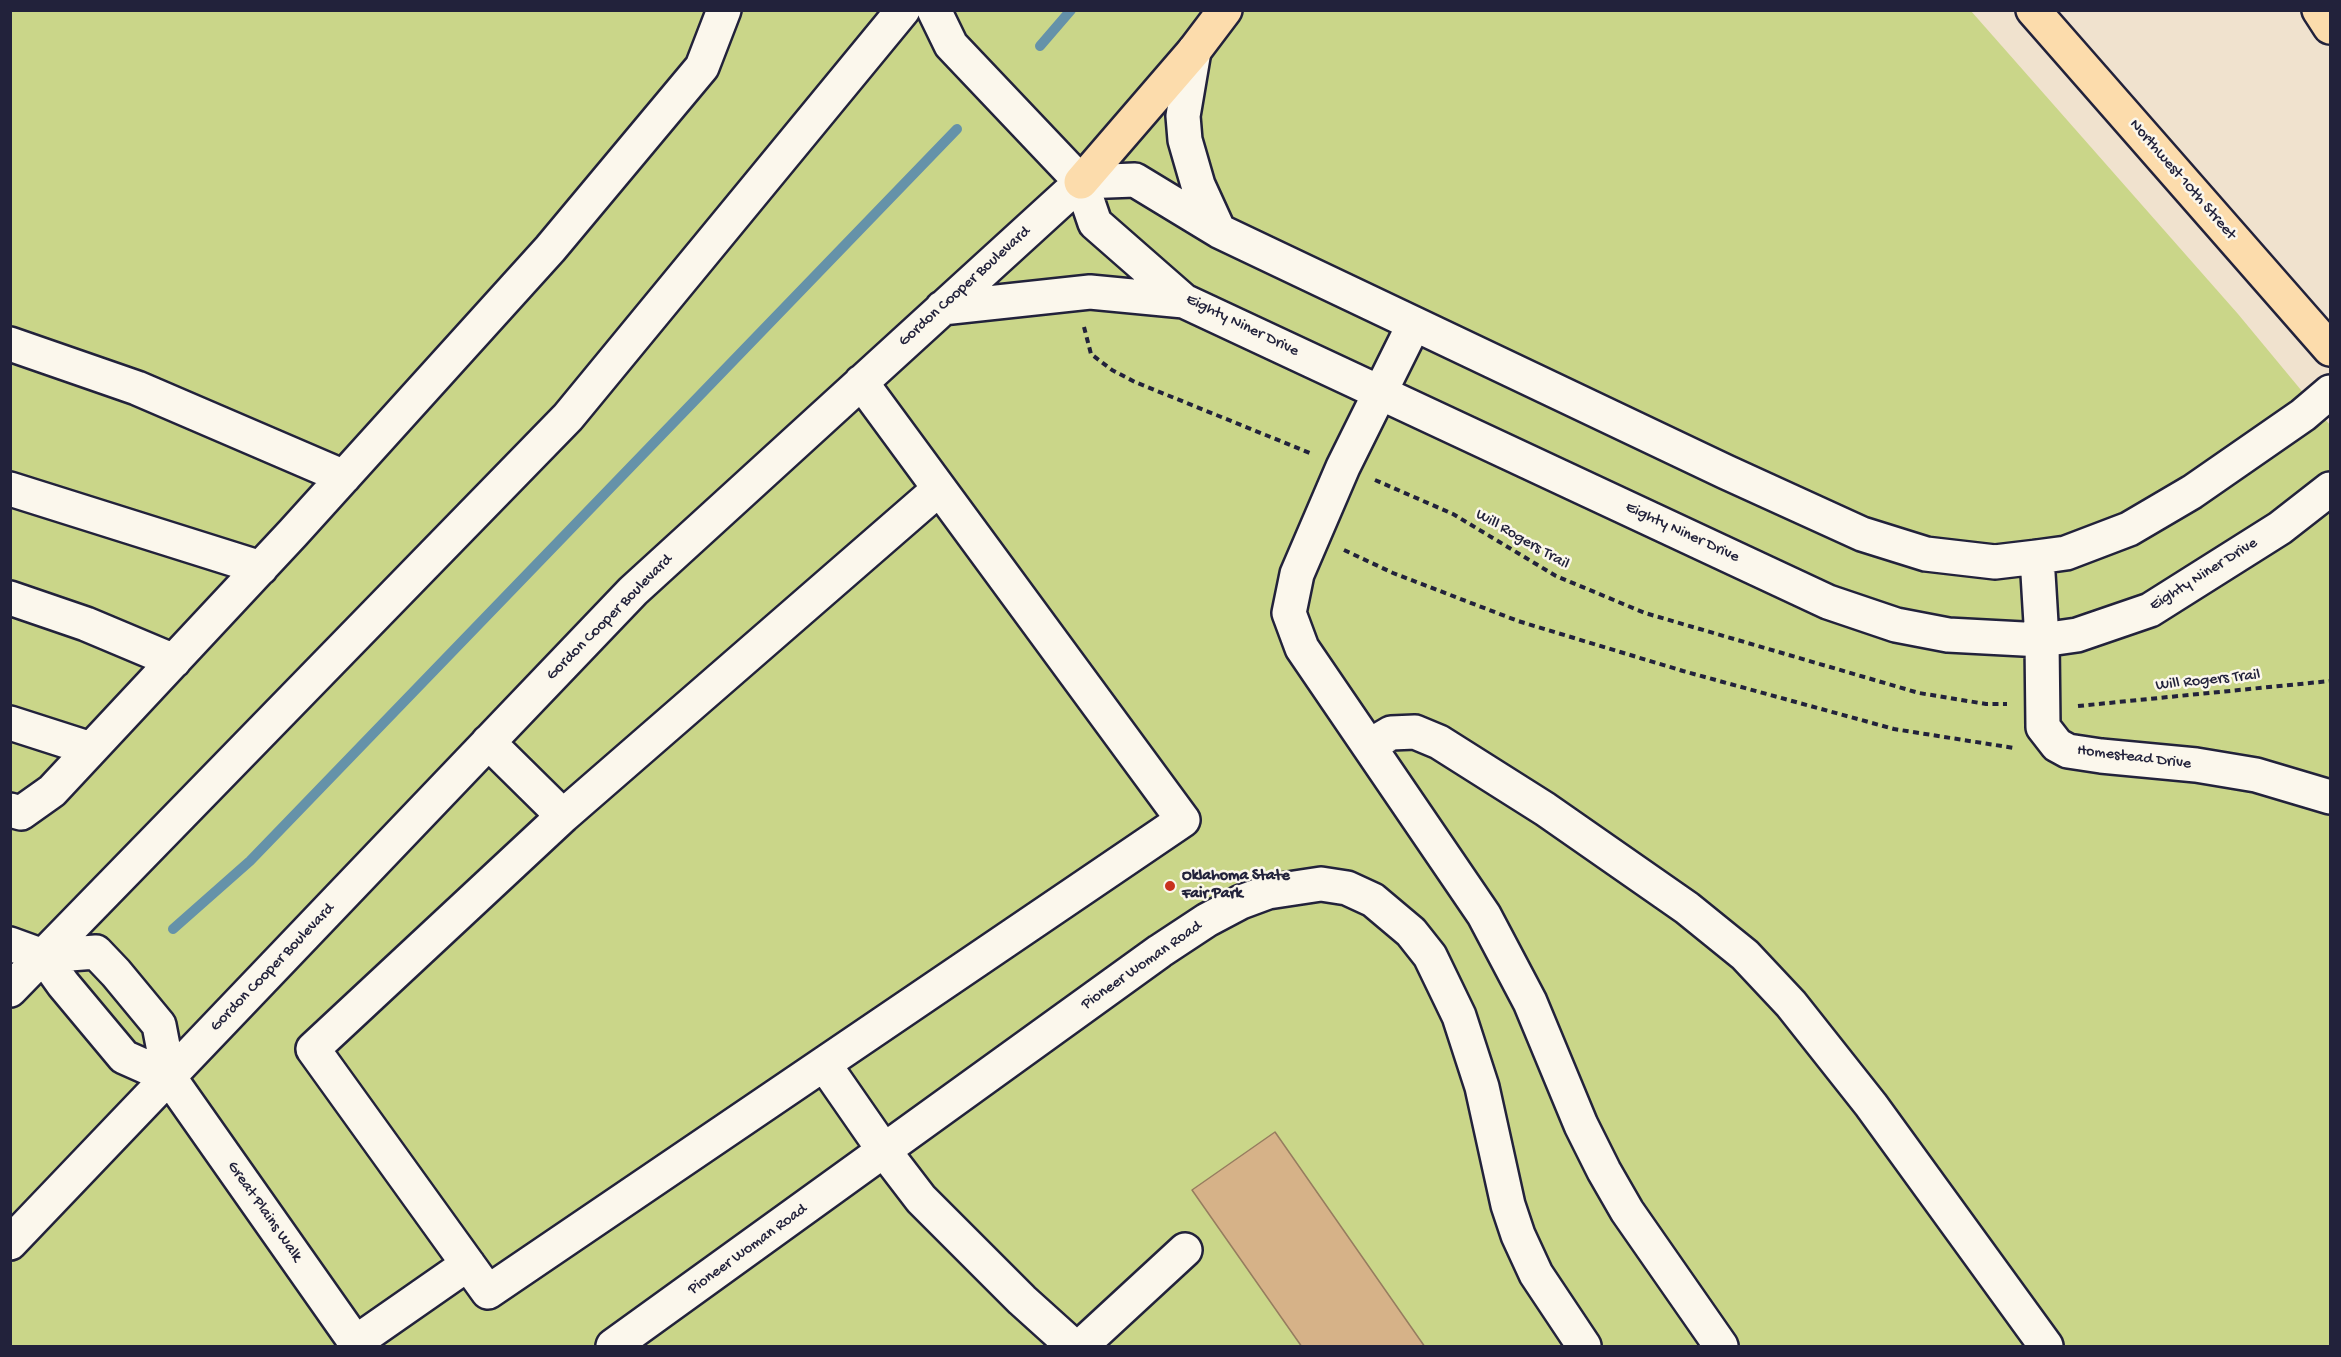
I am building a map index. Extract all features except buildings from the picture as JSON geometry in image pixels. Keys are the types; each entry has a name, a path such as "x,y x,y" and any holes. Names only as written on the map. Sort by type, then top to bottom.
{"main road":[{"name":"Gordon Cooper Boulevard","path":"1081,182 1194,51 1225,10"},
{"name":"Northwest 10th Street","path":"2033,10 2331,349"},
{"path":"2319,10 2331,27"}],"street":[{"path":"10,810 21,813 52,791 261,568 550,249 702,67 724,10"},
{"path":"10,990 568,417 903,10"},
{"name":"Eighty Niner Drive","path":"934,10 951,45 1081,182 1095,223 1184,301 1828,602 1896,625 1948,635 2042,640 2077,634 2150,610 2280,528 2331,489"},
{"path":"1194,51 1183,116 1185,140 1189,161 1219,231"},
{"path":"1081,182 1135,180 1219,231 1414,324 1862,534 1926,554 1995,562 2037,557 2066,553 2129,529 2228,467 2331,392"},
{"name":"Gordon Cooper Boulevard","path":"10,1243 633,591 1081,182"},
{"path":"942,308 1090,292 1184,301"},
{"path":"1414,324 1343,467 1313,536 1297,574 1289,613 1302,648 1484,915 1530,1002 1581,1125 1604,1171 1627,1211 1721,1347"},
{"path":"10,344 137,388 344,477"},
{"path":"861,382 1183,820 488,1292 314,1049 563,816 939,489"},
{"path":"10,489 261,568"},
{"path":"2037,557 2042,640 2042,714 2043,727 2049,737"},
{"path":"10,598 86,624 174,661"},
{"path":"10,723 91,749"},
{"path":"1369,746 1391,733 1415,732 1439,742 1545,809 1687,908 1745,955 1791,1005 1871,1105 2046,1347"},
{"name":"Homestead Drive","path":"2049,737 2056,746 2068,751 2256,775 2331,797"},
{"path":"488,742 563,816"},
{"name":"Pioneer Woman Road","path":"614,1347 1160,951 1207,920 1268,892 1321,884 1347,888 1373,900 1404,925 1430,956 1445,984 1482,1087 1508,1205 1518,1235 1536,1274 1584,1347"},
{"path":"10,944 43,956 63,984 124,1057 169,1077"},
{"name":"Great Plains Walk","path":"43,956 96,952 159,1025 169,1077 357,1344"},
{"path":"824,1064 885,1152 929,1207 1022,1300 1073,1347"},
{"path":"1081,1347 1185,1250"},
{"path":"357,1344 468,1264"}],"path":[{"name":"Will Rogers Trail","path":"1084,327 1091,354 1112,370 1135,382 1453,514 1556,576 1645,613 1919,693 1986,704"},
{"path":"1313,536 1393,573 1518,621 1694,674 1894,729 2020,749 2035,746 2049,737"},
{"name":"Will Rogers Trail","path":"2089,707 2331,681"}],"green space":[{"name":"Oklahoma State Fair Park","path":"10,11 1971,11 2238,314 2330,425 2330,1346 11,1346"}],"waterway":[{"path":"1040,46 1071,10"},
{"path":"173,929 250,861 957,129"}],"place":[{"name":"Oklahoma State Fair Park","path":"1170,886"}]}
